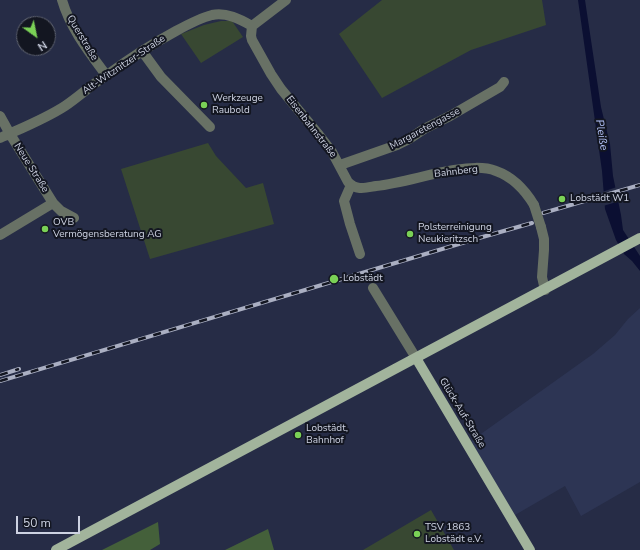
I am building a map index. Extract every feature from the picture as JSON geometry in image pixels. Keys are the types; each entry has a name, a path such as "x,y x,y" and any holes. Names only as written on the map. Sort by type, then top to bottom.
{"main road":[{"path":"56,550 638,239"},
{"name":"Glück-Auf-Straße","path":"416,358 530,550"}],"street":[{"name":"Querstraße","path":"62,0 66,12 78,36 106,75"},
{"path":"252,26 286,0"},
{"name":"Alt-Witznitzer-Straße","path":"0,138 65,106 106,75 142,51 192,23 211,15 221,14 243,20 252,26"},
{"name":"Eisenbahnstraße","path":"252,26 252,40 270,74 332,152 351,185"},
{"path":"142,51 161,77 210,127"},
{"name":"Margaretengasse","path":"340,166 397,145 409,139 424,129 500,87 504,82"},
{"name":"Neue Straße","path":"0,116 53,203 61,211 74,218"},
{"name":"Bahnberg","path":"351,185 357,188 366,188 438,173 462,169 482,168 496,171 510,178 520,185 534,204 544,239 542,277 545,290"},
{"path":"351,185 344,201 360,254"},
{"name":"Neue Straße","path":"0,235 53,203"},
{"name":"Glück-Auf-Straße","path":"373,288 416,358"}],"shaded area":[{"path":"640,308 640,482 581,516 565,486 515,515 471,441 593,354 615,335 628,319"}],"green space":[{"path":"382,0 542,0 546,25 471,50 382,98 339,34"},
{"path":"221,21 232,21 243,37 201,63 181,34 204,25"},
{"path":"208,143 216,156 246,188 263,183 274,224 150,259 121,169"},
{"name":"TSV 1863 Lobstädt e.V.","path":"431,510 454,550 363,550"},
{"path":"158,522 160,544 150,550 102,550"},
{"path":"268,529 274,550 225,550"}],"water":[{"name":"Pleiße","path":"578,0 585,0 601,107 610,144 613,176 623,230 640,256 640,271 624,254 616,240 605,209 602,171"}],"pier":[{"path":"617,187 620,201 603,206 602,192"}],"railway":[{"path":"543,213 640,185"},
{"path":"0,381 532,223"},
{"path":"0,375 19,369"}],"place":[{"name":"Werkzeuge Raubold","path":"204,105"},
{"name":"Lobstädt W1","path":"562,199"},
{"name":"OVB Vermögensberatung AG","path":"45,229"},
{"name":"Polsterreinigung Neukieritzsch","path":"410,234"},
{"name":"Lobstädt","path":"334,279"},
{"name":"Lobstädt, Bahnhof","path":"298,435"},
{"name":"TSV 1863 Lobstädt e.V.","path":"417,534"}]}
